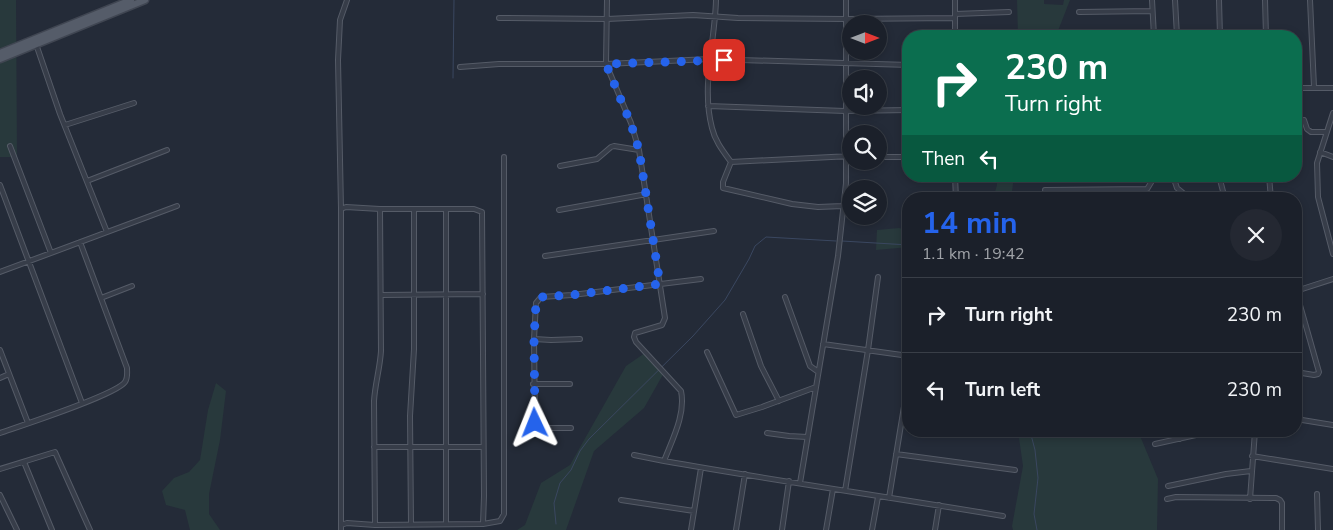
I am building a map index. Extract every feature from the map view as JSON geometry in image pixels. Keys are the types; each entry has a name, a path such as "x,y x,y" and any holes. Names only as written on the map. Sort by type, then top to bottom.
{"main road":[{"path":"0,53 130,0"},
{"path":"0,59 145,0"}],"street":[{"path":"341,530 342,209 338,36 340,20 347,0"},
{"path":"607,0 606,64 631,124 639,150 647,194 664,322 662,325 635,333 634,337 636,342 681,391 682,401 679,420 664,461"},
{"path":"716,0 716,16 709,59 708,106 712,129 720,147 731,162"},
{"path":"846,0 846,15"},
{"path":"955,0 956,30"},
{"path":"1152,0 1154,30"},
{"path":"1175,0 1177,30"},
{"path":"1219,0 1220,30"},
{"path":"1265,0 1266,30"},
{"path":"1310,0 1314,87"},
{"path":"1079,12 1152,11"},
{"path":"888,18 1009,12"},
{"path":"499,18 607,19 693,15 738,18 842,19"},
{"path":"36,44 60,114 107,232"},
{"path":"460,67 499,64 606,64 709,59 902,65"},
{"path":"846,60 846,70"},
{"path":"1302,88 1333,88"},
{"path":"65,125 134,103"},
{"path":"708,106 842,111"},
{"path":"887,110 902,110"},
{"path":"1333,113 1317,163 1318,197 1333,254"},
{"path":"1304,120 1307,130 1311,132 1326,132"},
{"path":"10,146 51,253"},
{"path":"560,166 597,159 614,146 639,150"},
{"path":"87,181 167,150"},
{"path":"1320,152 1333,157"},
{"path":"731,162 842,156"},
{"path":"341,524 484,524 500,521 504,514 504,157"},
{"path":"887,157 902,157"},
{"path":"731,162 723,182 723,188 792,204 818,207 842,206"},
{"path":"1146,192 1151,182"},
{"path":"1175,182 1177,188 1182,192"},
{"path":"0,185 82,403"},
{"path":"1045,190 1147,189"},
{"path":"559,210 647,194"},
{"path":"0,272 178,206"},
{"path":"342,209 346,207 474,209 482,212 484,524"},
{"path":"375,525 374,390 380,366 381,351 380,209"},
{"path":"411,524 410,398 414,349 414,209"},
{"path":"446,209 446,524"},
{"path":"800,483 842,223"},
{"path":"545,256 714,231"},
{"path":"0,433 82,403 124,384 127,368 80,242"},
{"path":"845,491 878,277"},
{"path":"571,428 536,426 533,384 534,339 536,303 541,297 701,279"},
{"path":"1302,289 1333,279"},
{"path":"101,298 132,286"},
{"path":"381,295 483,294"},
{"path":"785,297 810,366 817,371"},
{"path":"1302,312 1319,372 1314,376 1302,373"},
{"path":"742,314 761,366 779,401"},
{"path":"534,339 580,339"},
{"path":"823,344 902,355"},
{"path":"0,350 28,423"},
{"path":"707,352 736,415 762,408 816,387"},
{"path":"0,378 9,374"},
{"path":"533,384 570,384"},
{"path":"889,498 902,412"},
{"path":"1302,420 1333,425"},
{"path":"767,433 808,437"},
{"path":"1155,444 1188,437"},
{"path":"1250,499 1254,437"},
{"path":"374,447 483,447"},
{"path":"0,469 54,452 90,530"},
{"path":"896,454 1015,470"},
{"path":"634,455 701,468 1003,516"},
{"path":"1252,456 1333,469"},
{"path":"24,462 52,530"},
{"path":"691,530 701,468"},
{"path":"1168,486 1251,471"},
{"path":"736,530 745,474"},
{"path":"782,530 789,481"},
{"path":"826,530 833,489"},
{"path":"1317,494 1318,530"},
{"path":"0,495 17,530"},
{"path":"872,530 878,497"},
{"path":"1167,499 1176,497 1280,500 1282,503 1282,530"},
{"path":"621,500 694,511"},
{"path":"935,530 939,505"}],"shaded area":[{"path":"0,0 16,0 17,157 0,157"},
{"path":"1017,0 1044,0 1044,4 1063,5 1064,0 1070,0 1058,30 1018,30"},
{"path":"997,182 1013,182 1012,192 995,192"},
{"path":"902,229 902,248 876,250 877,230"},
{"path":"645,353 665,371 644,408 594,451 566,530 517,530 525,525 541,483 570,465 626,366"},
{"path":"216,383 226,391 220,440 209,494 209,514 220,530 190,530 185,510 166,505 162,491 174,478 189,472 200,460 208,410"},
{"path":"1019,437 1140,437 1158,479 1157,530 1013,530 1012,526 1023,466"}],"waterway":[{"path":"453,78 454,0"},
{"path":"556,524 554,503 560,483 571,470 580,451 589,439 693,336 725,300 755,246 766,237 836,241"},
{"path":"842,241 902,245"},
{"path":"1032,437 1038,478 1034,514 1037,530"}],"route":[{"path":"535,423 533,384 534,339 536,303 538,299 541,297 660,284 639,150 631,124 606,64 709,59 724,60"}]}
